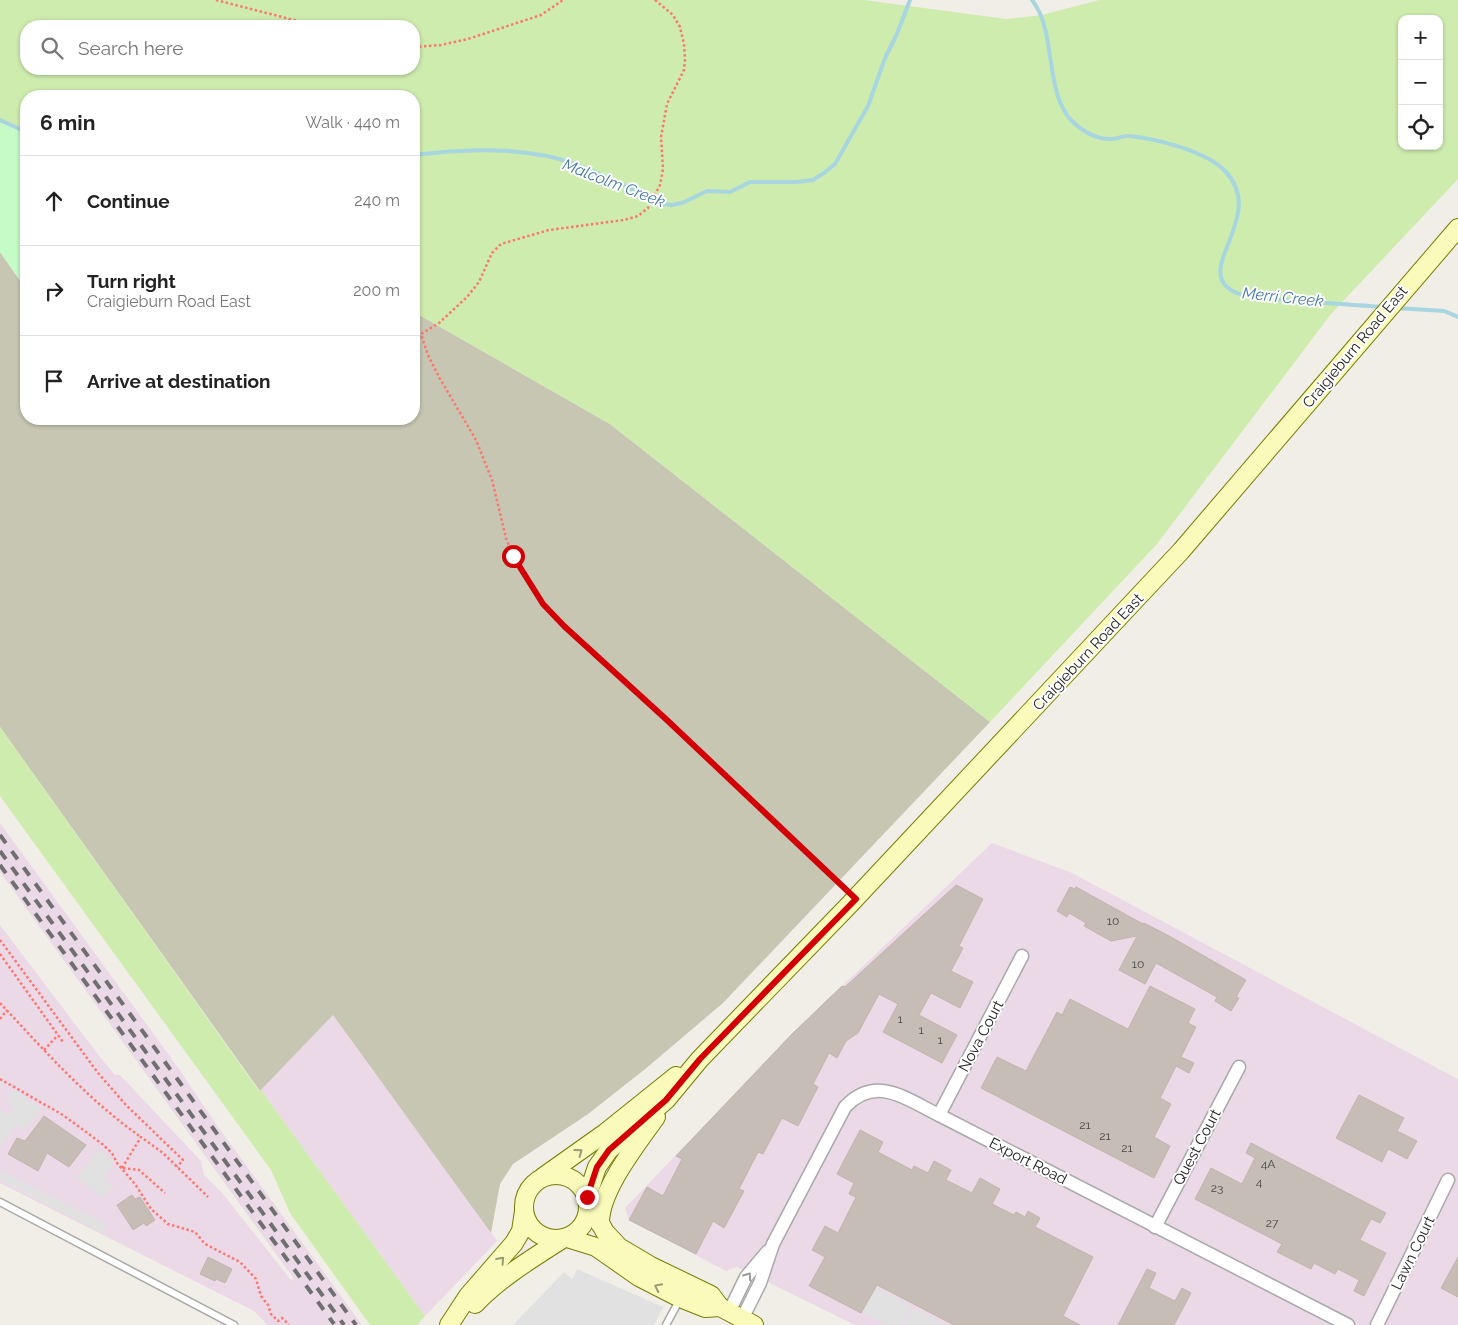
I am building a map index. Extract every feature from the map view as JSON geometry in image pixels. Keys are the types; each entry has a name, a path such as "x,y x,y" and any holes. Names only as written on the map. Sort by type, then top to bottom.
{"main road":[{"name":"Craigieburn Road East","path":"588,1199 597,1167 609,1150 676,1090 700,1059 856,899 1181,552 1458,228"},
{"name":"Craigieburn Road East","path":"539,1180 605,1133 700,1059"},
{"path":"600,1224 602,1206 615,1180 633,1149 676,1090"},
{"path":"449,1325 468,1296 503,1258 517,1239 522,1226 527,1194 539,1180 550,1176 565,1176 579,1184 600,1224 608,1236 622,1249 651,1266 710,1295 736,1316"},
{"path":"456,1325 483,1296 502,1280 579,1230 585,1222 588,1213 588,1199"},
{"path":"524,1207 526,1220 538,1234 551,1239 566,1238 588,1244 600,1249 639,1277 680,1298 705,1308 736,1316"}],"street":[{"name":"Nova Court","path":"939,1115 1022,956"},
{"name":"Quest Court","path":"1155,1227 1239,1067"},
{"name":"Export Road","path":"736,1316 760,1283 773,1244 845,1107 853,1098 865,1092 876,1090 886,1091 939,1115 1348,1325"},
{"name":"Lawn Court","path":"1377,1325 1448,1180"}],"lane":[{"path":"0,1202 234,1325"},
{"path":"666,1325 680,1298"}],"path":[{"path":"216,0 293,20"},
{"path":"420,47 441,45 468,39 541,15 563,0"},
{"path":"655,0 673,16 680,27 685,60 684,70 667,104 661,137 663,169 660,185 648,208 638,216 624,220 549,230 501,244 492,253 478,282 467,297 439,323 421,334 428,355 439,377 476,440 492,480 506,538 513,556 543,604 564,626 668,721 856,899"},
{"path":"0,940 98,1073 139,1118 183,1160 177,1166"},
{"path":"0,954 63,1042"},
{"path":"0,1003 44,1050 113,1116 164,1154 208,1197"},
{"path":"0,1019 6,1010"},
{"path":"44,1050 58,1035"},
{"path":"0,1079 30,1095 79,1126 108,1148 142,1194 151,1210 168,1224 195,1232 205,1244 240,1262 256,1279 261,1296 268,1305 271,1314 278,1321 282,1318 289,1325"},
{"path":"122,1168 141,1137"},
{"path":"122,1168 139,1170 165,1193"}],"shaded area":[{"path":"0,252 20,280 20,425 420,425 420,315 610,424 990,722 723,1003 644,1070 588,1114 513,1164 500,1184 491,1233 333,1015 260,1091 0,727"},
{"path":"0,823 362,1325 268,1325 254,1311 0,1183 0,925 100,1057 115,1075 120,1075 201,1161 204,1175 222,1193 291,1280 294,1279 0,872"},
{"path":"992,843 1072,873 1458,1079 1458,1325 855,1325 737,1267 726,1271 629,1220 625,1208 792,1034"},
{"path":"333,1015 497,1241 425,1316 261,1090"},
{"path":"14,1089 41,1109 25,1130 17,1125 0,1149 0,1110 8,1115 14,1108 5,1101"},
{"path":"98,1149 114,1161 104,1179 113,1186 103,1198 76,1178"},
{"path":"0,1170 106,1224 102,1233 0,1180"},
{"path":"577,1269 663,1307 654,1325 513,1325 564,1272 572,1279"},
{"path":"875,1288 911,1306 901,1325 887,1325 862,1312"},
{"path":"913,1308 946,1325 903,1325"}],"green space":[{"path":"0,0 864,0 1006,19 1042,15 1099,0 1458,0 1458,179 1331,314 1157,544 990,722 610,424 420,315 420,90 20,90 20,129 0,123"},
{"path":"0,123 20,129 20,280 0,252"},
{"path":"0,727 259,1091 261,1090 425,1316 417,1325 370,1325 290,1213 271,1170 0,796"}],"building":[{"path":"956,885 983,899 959,946 963,948 951,971 973,982 960,1008 931,993 919,1015 957,1035 942,1063 883,1032 898,1004 879,994 858,1033 846,1041 837,1058 829,1053 813,1084 818,1087 798,1126 782,1118 763,1154 758,1152 739,1189 744,1191 724,1228 713,1221 696,1254 629,1220 647,1187 663,1196 682,1159 676,1156 792,1034 842,986 845,987"},
{"path":"1070,887 1075,889 1076,887 1143,924 1171,937 1246,980 1236,997 1239,998 1231,1011 1215,1001 1217,997 1156,963 1145,984 1119,970 1137,936 1111,941 1084,926 1086,923 1069,913 1067,917 1057,911"},
{"path":"1150,986 1195,1009 1188,1023 1196,1027 1181,1057 1194,1063 1189,1073 1176,1066 1160,1098 1171,1104 1154,1137 1170,1146 1154,1178 981,1088 997,1057 1026,1071 1057,1012 1062,1015 1070,999 1128,1029"},
{"path":"1359,1095 1404,1118 1397,1131 1417,1141 1407,1159 1388,1149 1382,1162 1336,1138"},
{"path":"44,1116 86,1145 69,1167 47,1153 38,1171 8,1154 17,1138 25,1141"},
{"path":"860,1130 883,1142 878,1152 912,1170 914,1166 928,1173 934,1161 951,1170 946,1180 972,1193 980,1178 1000,1189 992,1204 1014,1215 1016,1212 1025,1217 1028,1211 1040,1218 1035,1227 1093,1257 1063,1316 1080,1325 954,1325 877,1285 861,1313 809,1286 825,1257 812,1250 825,1226 838,1233 856,1197 849,1194 854,1183 837,1174"},
{"path":"1251,1143 1386,1213 1380,1223 1371,1219 1360,1240 1386,1253 1364,1296 1354,1291 1359,1280 1338,1269 1335,1274 1314,1263 1311,1269 1277,1252 1282,1244 1195,1199 1211,1168 1242,1184 1255,1158 1246,1153"},
{"path":"132,1195 135,1199 140,1197 155,1220 146,1226 144,1223 133,1230 117,1205"},
{"path":"208,1257 232,1269 225,1283 216,1279 215,1281 200,1274"},
{"path":"1458,1257 1458,1297 1441,1288"},
{"path":"1147,1269 1156,1273 1149,1288 1175,1301 1182,1288 1191,1293 1174,1325 1118,1325"}],"waterway":[{"name":"Malcolm Creek","path":"420,154 497,150 547,156 577,165 663,204 672,205 682,203 707,191 730,192 750,182 813,180 835,164 868,106 885,58 910,0"},
{"name":"Merri Creek","path":"1032,0 1040,13 1045,28 1057,95 1063,109 1076,125 1090,134 1101,138 1112,139 1130,136 1154,140 1194,152 1217,164 1225,171 1236,187 1239,204 1237,220 1221,265 1221,277 1228,288 1242,295 1254,297 1384,307"},
{"name":"Malcolm Creek","path":"0,120 20,129"},
{"name":"Merri Creek","path":"1396,308 1444,311 1458,317"}],"railway":[{"path":"0,835 356,1325"},
{"path":"0,851 344,1325"},
{"path":"0,865 334,1324"}],"route":[{"path":"513,556 543,604 564,626 668,721 856,899 700,1059 676,1090 609,1150 597,1167 587,1197"}]}
